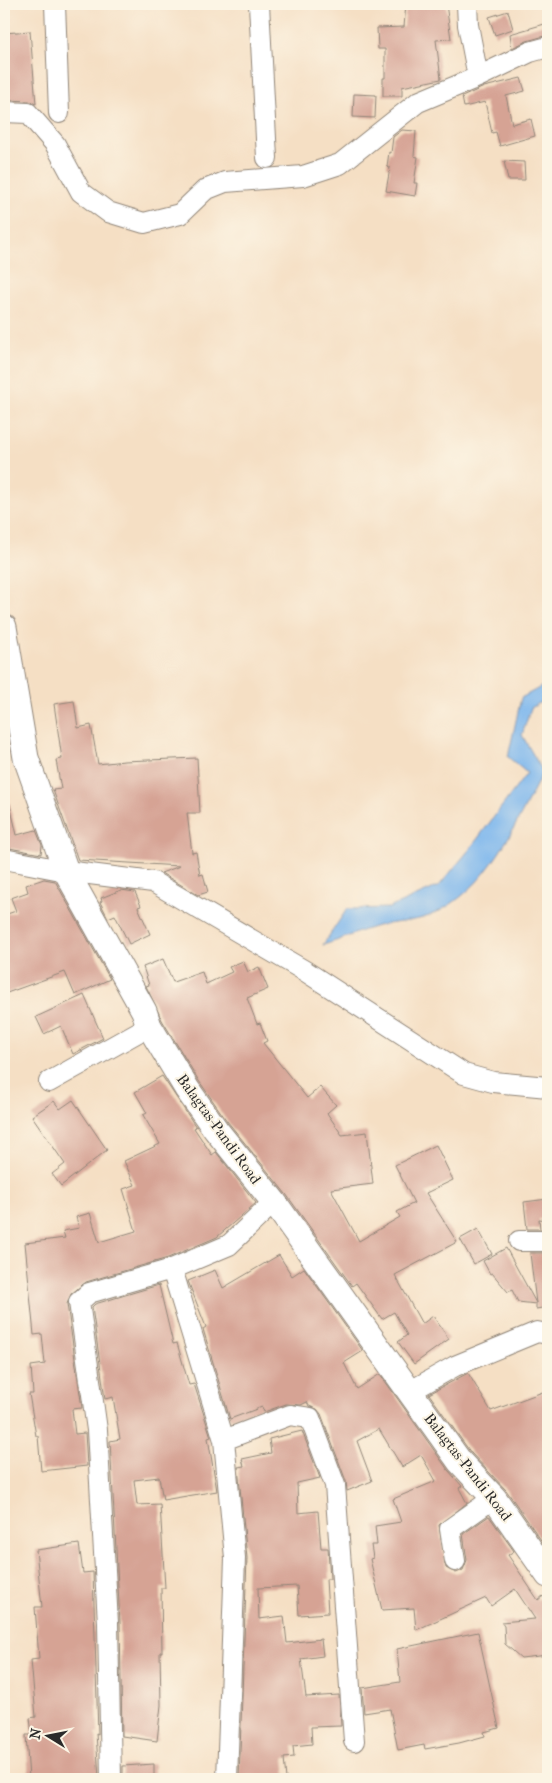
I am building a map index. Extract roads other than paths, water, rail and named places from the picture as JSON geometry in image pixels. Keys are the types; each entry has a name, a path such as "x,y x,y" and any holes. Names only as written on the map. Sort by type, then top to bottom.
{"main road":[{"name":"Balagtas-Pandi Road","path":"4,627 26,758 66,871 144,1011 149,1026 187,1089 216,1130 274,1202 460,1462 494,1498 547,1569"}],"street":[{"path":"55,4 59,113"},
{"path":"259,4 267,158"},
{"path":"467,4 468,25 478,77"},
{"path":"4,112 28,113 55,144 81,192 108,212 144,222 180,214 205,190 225,182 303,176 340,164 418,102 478,77 530,52 548,47"},
{"path":"4,859 66,871 152,882 305,971 464,1074 493,1082 548,1088"},
{"path":"49,1082 149,1026"},
{"path":"111,1779 108,1623 97,1430 79,1302 89,1293 172,1269 229,1245 274,1202"},
{"path":"519,1241 548,1241"},
{"path":"172,1269 224,1440 235,1558 227,1779"},
{"path":"409,1392 455,1366 537,1332 548,1334"},
{"path":"224,1440 290,1416 310,1418 335,1484 354,1741"},
{"path":"455,1560 450,1529 494,1498"}],"water":[{"path":"548,683 548,698 531,708 522,735 543,772 510,834 484,873 450,905 429,916 377,926 323,945 347,909 389,908 439,886 469,850 527,773 508,757 521,698"}]}
